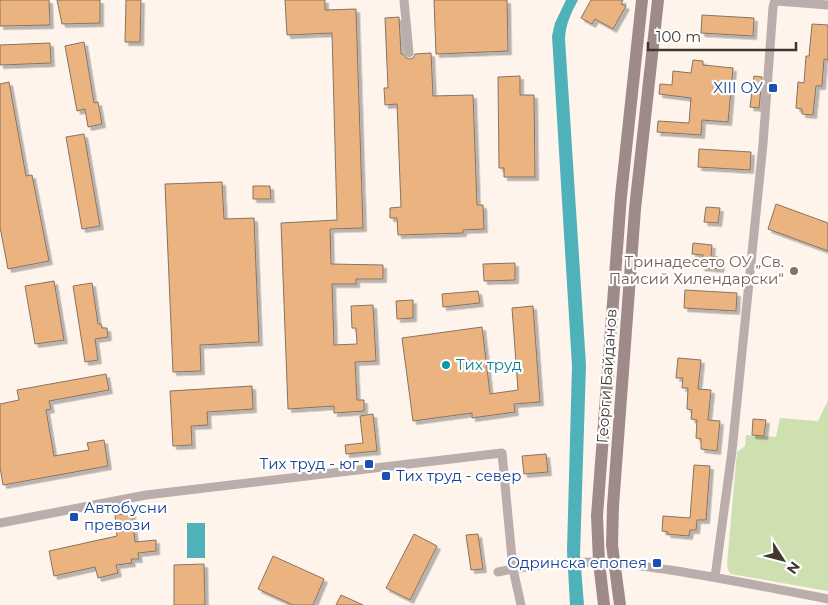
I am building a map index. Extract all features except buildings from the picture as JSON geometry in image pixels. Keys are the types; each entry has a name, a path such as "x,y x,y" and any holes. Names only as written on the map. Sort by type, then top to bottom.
{"main road":[{"name":"Георги Байданов","path":"604,605 599,562 598,516 616,255 642,0"},
{"name":"Георги Байданов","path":"620,605 612,546 613,506 640,158 658,0"}],"street":[{"path":"404,0 409,53"},
{"path":"715,577 732,451 763,144 773,7 777,1 828,5"},
{"path":"0,523 146,495 502,454 513,569 521,605"},
{"path":"498,572 567,563 614,563 715,577 828,599"}],"green space":[{"path":"828,400 828,591 731,574 727,564 737,452 745,446 746,435 776,437 780,418 818,421"}],"water":[{"path":"566,0 578,0 568,23 565,39 586,365 580,555 584,605 570,605 567,551 572,366 552,36 555,23"},
{"path":"187,523 205,523 205,558 187,558"}],"place":[{"name":"XIII ОУ","path":"773,88"},
{"name":"Тринадесето ОУ „Св. Паисий Хилендарски“","path":"794,271"},
{"name":"Тих труд","path":"446,365"},
{"name":"Тих труд - юг","path":"369,464"},
{"name":"Тих труд - север","path":"386,476"},
{"name":"Автобусни превози","path":"74,517"},
{"name":"Одринска епопея","path":"657,563"}]}
